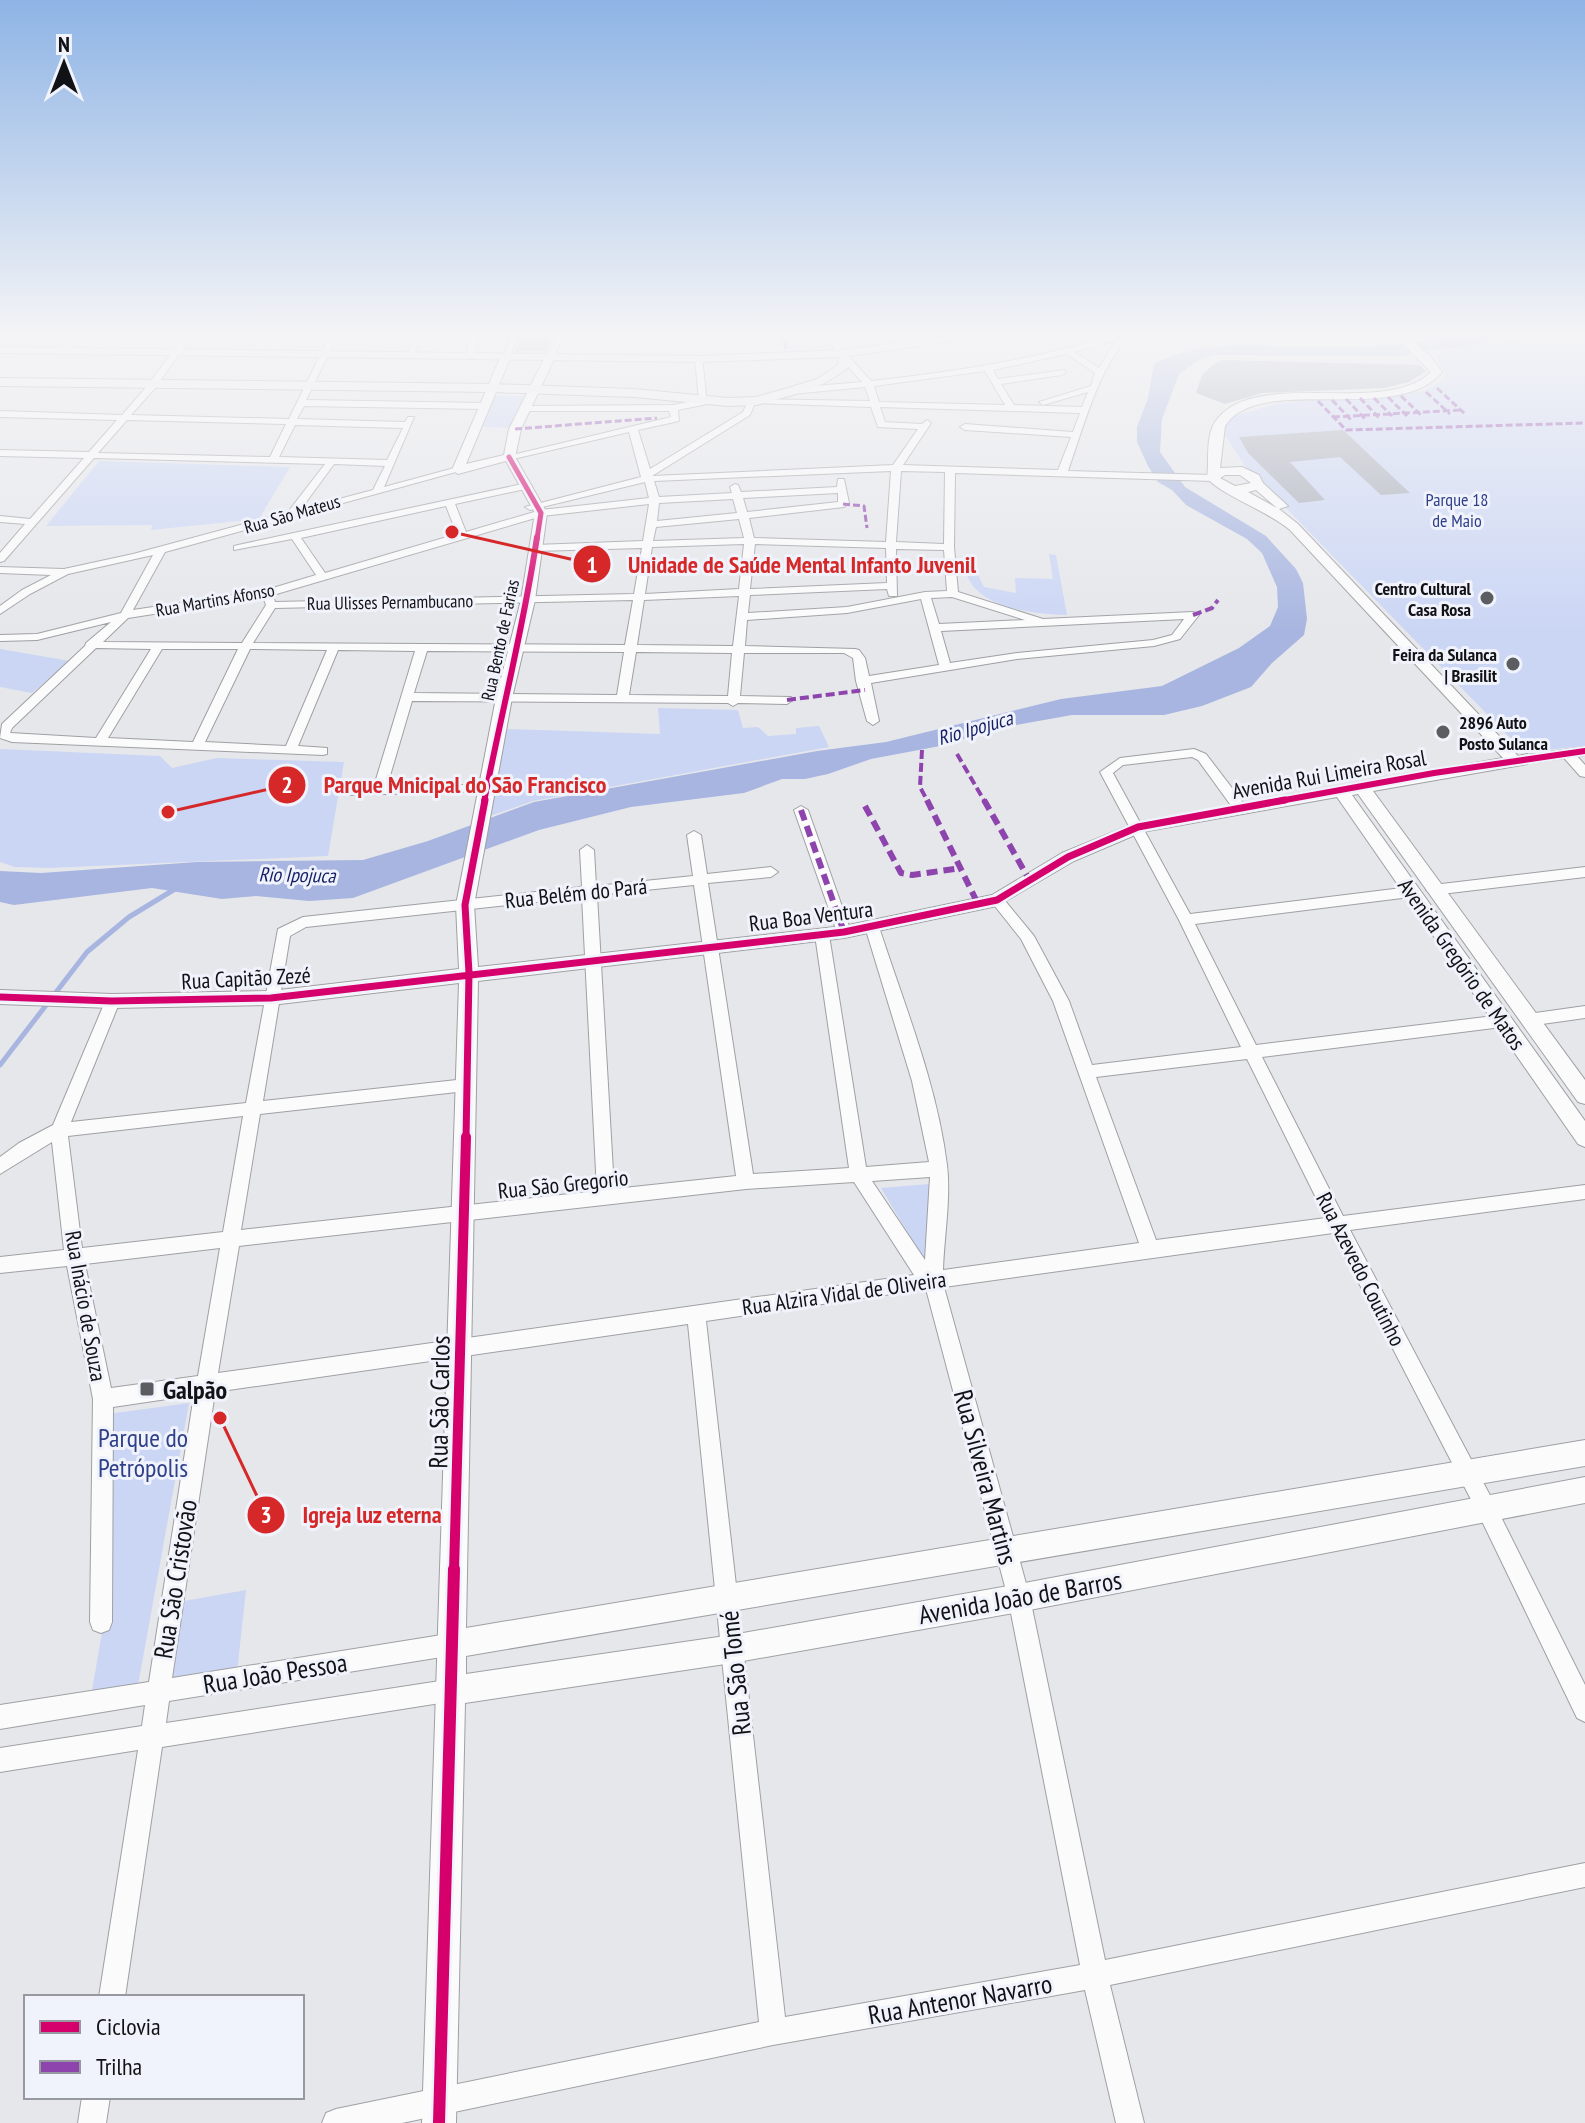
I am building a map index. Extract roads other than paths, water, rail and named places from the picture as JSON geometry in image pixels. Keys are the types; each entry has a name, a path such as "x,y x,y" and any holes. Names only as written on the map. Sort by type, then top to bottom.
{"street":[{"path":"0,559 112,432"},
{"path":"273,460 287,432"},
{"path":"378,490 404,432"},
{"path":"458,470 473,432"},
{"path":"514,432 509,457 540,508 842,490"},
{"name":"Rua São Mateus","path":"0,611 26,592 65,572 161,550 378,490 619,432"},
{"path":"622,699 655,500 634,432"},
{"name":"Rua Martins Afonso","path":"0,638 37,637 125,615 269,599 322,577 646,477 717,432"},
{"path":"893,599 891,546 896,468 920,432"},
{"path":"1034,432 1074,435"},
{"path":"1062,473 1075,432"},
{"path":"1218,432 1232,456 1252,479 1292,514 1521,760"},
{"path":"1218,432 1213,476 1218,485 1277,513 1294,527 1521,760"},
{"path":"0,453 389,463"},
{"path":"293,513 331,462"},
{"path":"646,477 896,468 1184,477 1213,476 1228,470 1252,479"},
{"path":"950,469 949,547 953,594"},
{"path":"650,525 843,504 840,471"},
{"path":"731,475 750,541 733,702"},
{"path":"1232,489 1251,488 1252,479"},
{"path":"238,548 527,486"},
{"path":"450,503 467,532"},
{"name":"Rua Bento de Farias","path":"470,874 514,649 528,600 540,508"},
{"path":"0,519 33,522"},
{"path":"295,536 322,577"},
{"path":"535,548 750,541 949,547"},
{"path":"161,550 125,615 6,727 3,735 12,738 323,751"},
{"path":"0,570 65,572"},
{"name":"Rua Ulisses Pernambucano","path":"269,599 528,600 892,586"},
{"path":"743,617 847,610 893,599 953,594 1039,621"},
{"path":"925,595 945,666"},
{"path":"198,744 269,599"},
{"path":"862,681 945,666 1154,643 1176,637 1193,615 933,628"},
{"path":"37,637 91,645 855,652 873,721"},
{"path":"100,741 158,646"},
{"path":"291,748 334,647"},
{"path":"379,790 422,648"},
{"path":"407,697 733,702 787,700"},
{"path":"1521,760 1585,751"},
{"name":"Rua Azevedo Coutinho","path":"1240,808 1202,757 1184,753 1145,758 1120,762 1106,772 1186,920 1337,1223 1486,1508 1585,1710"},
{"path":"1567,753 1585,773"},
{"name":"Avenida Rui Limeira Rosal","path":"1138,827 1521,760"},
{"name":"Avenida Gregório de Matos","path":"1361,786 1433,890 1585,1096"},
{"path":"346,791 463,788"},
{"name":"Avenida Gregório de Matos","path":"1340,790 1585,1138"},
{"path":"801,810 844,932"},
{"name":"Rua Boa Ventura","path":"469,973 844,932 997,900 1068,857 1138,827"},
{"path":"694,835 746,1182"},
{"path":"587,850 606,1197"},
{"name":"Rua Belém do Pará","path":"287,928 303,922 771,872"},
{"path":"1433,890 1585,872"},
{"name":"Rua São Carlos","path":"440,2112 469,973 465,905 470,874"},
{"path":"1186,920 1410,892"},
{"path":"997,900 1027,936 1047,968 1088,1072 1150,1249"},
{"name":"Rua Silveira Martins","path":"872,927 920,1081 939,1169 931,1281 1019,1598 1095,1975 1130,2123"},
{"name":"Rua São Cristovão","path":"112,1995 230,1237 271,998 283,933 287,928"},
{"path":"822,935 859,1175 931,1281"},
{"name":"Rua Capitão Zezé","path":"0,997 112,1001 271,998 469,973"},
{"name":"Rua Inácio de Souza","path":"101,1622 103,1399 74,1255 59,1130 112,1001"},
{"path":"1528,1020 1585,1012"},
{"path":"1088,1072 1502,1021"},
{"path":"0,1167 25,1148 59,1130 466,1085"},
{"name":"Rua São Gregorio","path":"0,1265 746,1182 939,1169"},
{"name":"Rua Alzira Vidal de Oliveira","path":"103,1399 1150,1249 1585,1192"},
{"name":"Rua São Tomé","path":"696,1314 773,2032"},
{"name":"Avenida João de Barros","path":"454,1644 1585,1453"},
{"name":"Avenida João de Barros","path":"453,1690 732,1649 1019,1598 1585,1490"},
{"name":"Rua João Pessoa","path":"0,1717 454,1644"},
{"name":"Rua João Pessoa","path":"0,1760 453,1690"},
{"name":"Rua Antenor Navarro","path":"336,2123 440,2112 773,2032 1095,1975 1585,1875"},
{"path":"92,2123 96,2099"}],"water":[{"name":"Rio Ipojuca","path":"1137,432 1161,432 1160,452 1185,487 1266,536 1296,569 1303,583 1307,619 1304,635 1272,663 1251,687 1202,706 1164,715 1072,715 1000,728 940,746 871,759 828,774 805,779 782,779 744,793 631,807 539,830 353,898 309,901 256,896 222,899 152,888 14,905 0,902 0,871 41,873 197,862 363,860 428,841 534,802 817,751 886,742 1061,699 1162,686 1239,648 1270,626 1278,607 1277,587 1262,553 1247,539 1186,505 1172,490 1158,482 1137,442"}],"waterway":[{"path":"0,1065 87,952 129,917 175,889"}],"place":[{"name":"Unidade de Saúde Mental Infanto Juvenil","path":"452,532"},
{"name":"Centro Cultural Casa Rosa","path":"1487,598"},
{"name":"Feira da Sulanca | Brasilit","path":"1513,664"},
{"name":"2896 Auto Posto Sulanca","path":"1443,732"},
{"name":"Parque Mnicipal do São Francisco","path":"168,812"},
{"name":"Galpão","path":"147,1389"},
{"name":"Igreja luz eterna","path":"220,1418"}],"park label":[{"name":"Parque 18 de Maio","path":"1457,509"},
{"name":"Parque do Petrópolis","path":"143,1452"}]}
